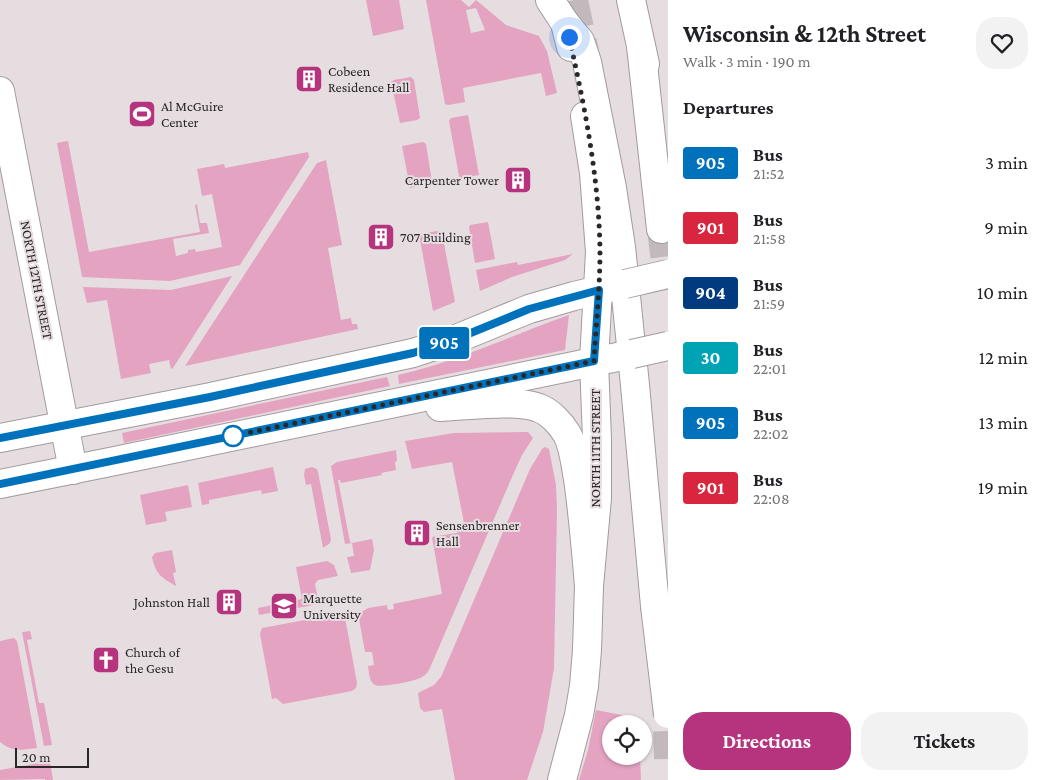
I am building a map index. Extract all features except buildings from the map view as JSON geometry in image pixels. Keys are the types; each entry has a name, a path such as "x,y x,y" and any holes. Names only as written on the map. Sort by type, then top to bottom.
{"main road":[{"name":"NORTH 11TH STREET","path":"550,0 565,23 585,112 594,173 600,242 594,361 597,470 589,586 587,650 579,716 562,780"},
{"path":"631,0 668,175"},
{"path":"565,23 580,41 587,62 612,188 625,284 655,606 668,714"},
{"path":"642,46 661,229"},
{"name":"NORTH 12TH STREET","path":"0,91 73,470"},
{"path":"0,438 210,397 413,353 456,339 529,309 668,274"},
{"path":"0,484 668,346"},
{"path":"329,416 436,407 508,404 540,408 561,425 568,436 573,452 584,527 589,586"}],"shaded area":[{"path":"366,0 399,0 404,29 373,36"},
{"path":"426,0 461,0 469,7 476,0 506,25 539,36 547,51 557,93 546,96 541,73 463,88 465,102 445,104","holes":["476,8 485,30 471,33 466,10"]},
{"path":"411,77 414,80 420,118 400,123 391,82"},
{"path":"468,115 479,175 461,178 459,176 449,121 451,118"},
{"path":"68,141 89,252 200,232 195,205 197,204 200,223 207,223 209,233 173,239 176,256 188,253 188,250 195,249 196,252 222,247 212,194 202,196 197,169 224,164 225,168 308,152 309,157 240,265 170,281 82,277 57,143"},
{"path":"423,142 426,144 432,182 410,188 402,146"},
{"path":"326,160 342,245 328,248 341,320 351,318 352,324 357,324 358,329 185,366 317,163"},
{"path":"488,222 495,259 475,263 469,227 470,225"},
{"path":"437,231 442,233 455,302 433,311 419,234"},
{"path":"573,254 565,260 512,277 480,291 476,270 517,262 518,265"},
{"path":"232,276 173,368 171,369 169,360 149,364 151,373 121,379 107,300 87,303 83,287 171,290"},
{"path":"569,315 565,350 399,384 398,375 463,356"},
{"path":"387,377 390,386 124,443 122,433"},
{"path":"528,432 533,438 522,455 512,477 428,671 419,679 391,685 378,686 373,684 370,679 368,666 374,665 372,652 365,652 359,619 360,613 368,608 387,605 388,610 394,609 393,604 442,594 432,537 457,533 457,530 465,528 452,462 412,469 405,441 454,433"},
{"path":"545,447 549,449 556,485 557,509 554,668 543,732 527,780 455,780 442,709 424,712 420,708 418,693 434,685 441,677 530,469"},
{"path":"396,450 396,470 381,473 382,475 341,483 338,480 350,542 352,543 345,544 331,466 337,462"},
{"path":"273,467 278,491 262,494 261,490 209,500 209,504 202,505 198,483"},
{"path":"312,467 317,469 318,472 331,539 330,543 323,548 311,484 306,485 304,475 305,469"},
{"path":"188,485 192,507 165,512 167,521 146,525 140,495"},
{"path":"372,539 374,550 370,570 351,573 347,557 354,556 352,543"},
{"path":"172,550 176,572 173,573 176,586 160,575 155,568 152,557 155,553"},
{"path":"327,561 334,565 338,576 318,580 315,584 319,604 259,615 258,608 302,599 296,567"},
{"path":"337,614 345,619 357,683 356,688 352,691 283,704 276,698 272,699 260,634 262,628"},
{"path":"30,631 32,639 27,640 39,703 44,703 52,745 44,746 22,632"},
{"path":"14,638 17,641 37,748 13,749 0,742 0,641"},
{"path":"596,710 622,715 602,715 602,765 640,765 641,780 579,780 588,750"},
{"path":"50,761 53,780 0,780 0,770"}],"tunnel":[{"path":"574,0 585,52"},
{"path":"661,229 668,286"},
{"path":"666,689 668,759"}],"bus line":[{"name":"905","path":"0,438 210,397 385,360 456,339 529,309 599,290 594,361 0,484"}],"place":[{"name":"Cobeen Residence Hall","path":"309,79"},
{"name":"Al McGuire Center","path":"142,114"},
{"name":"Carpenter Tower","path":"518,180"},
{"name":"707 Building","path":"381,237"},
{"name":"Sensenbrenner Hall","path":"417,533"},
{"name":"Johnston Hall","path":"229,602"},
{"name":"Marquette University","path":"284,606"},
{"name":"Church of the Gesu","path":"106,660"}],"route":[{"path":"233,436 594,361 599,290 598,213 585,112 569,37"}]}
